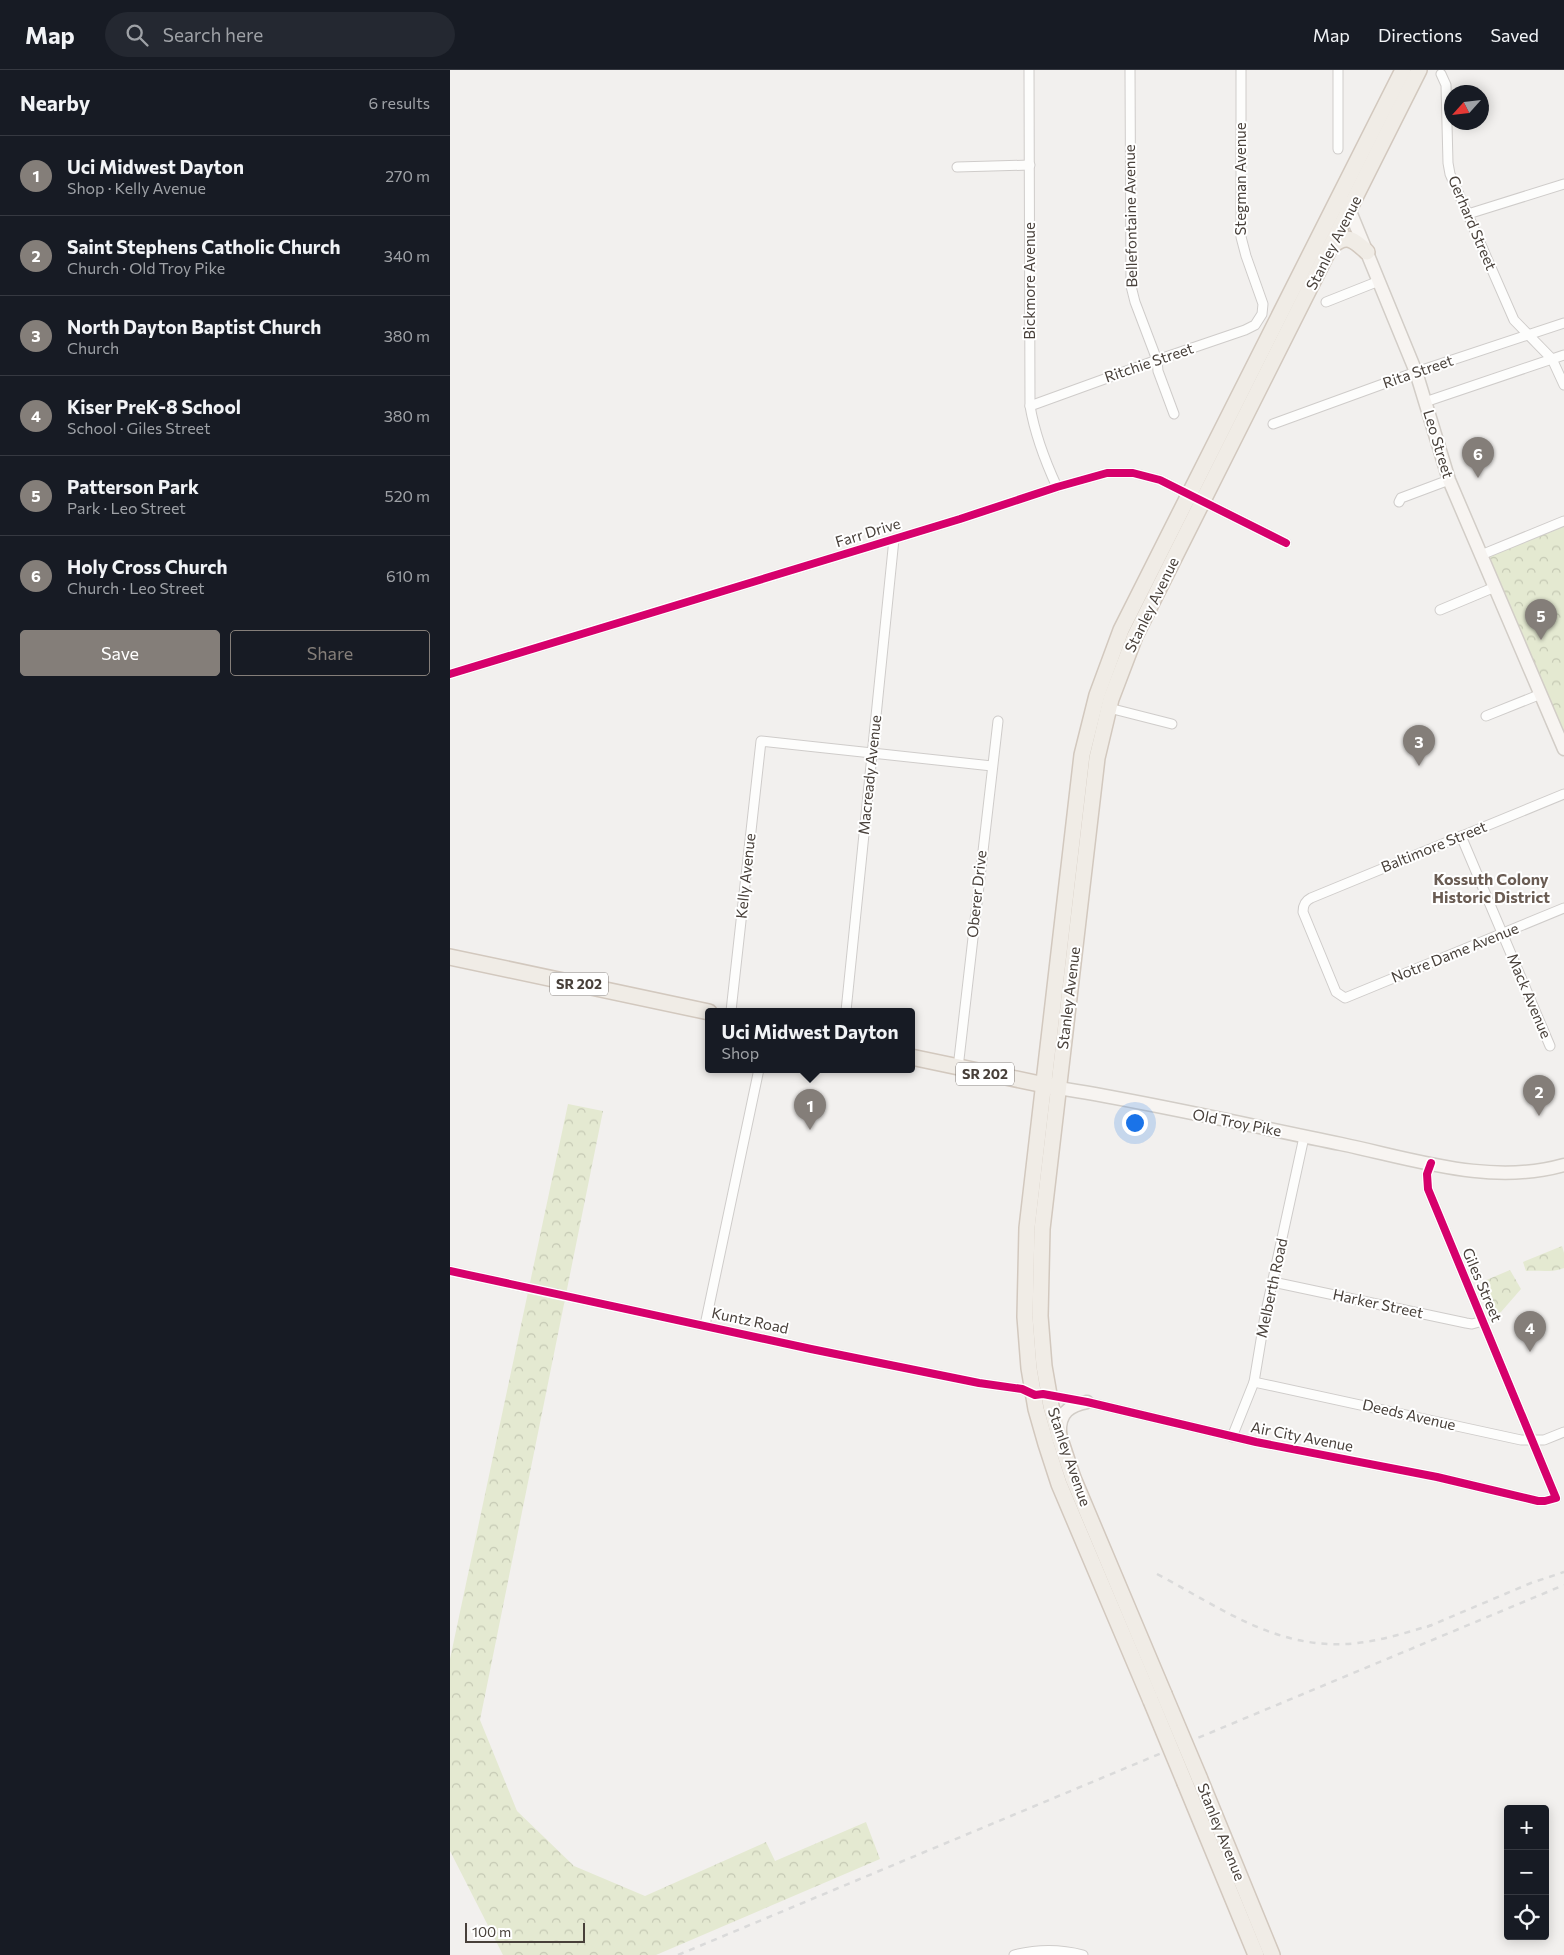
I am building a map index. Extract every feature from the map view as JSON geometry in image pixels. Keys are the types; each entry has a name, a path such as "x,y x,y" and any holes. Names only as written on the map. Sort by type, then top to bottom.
{"main road":[{"name":"Stanley Avenue","path":"1157,1698 1073,1478 1060,1439 1029,1368 1025,1317 1027,1228 1051,1086 1097,758 1109,708 1135,636 1196,498 1403,70"},
{"name":"Stanley Avenue","path":"1051,1086 1074,811 1084,746 1097,694 1121,630 1196,498 1332,246 1420,70"},
{"path":"1332,246 1339,240 1346,239 1356,242 1367,252"},
{"name":"SR 202","path":"450,957 705,1011"},
{"name":"Old Troy Pike","path":"915,1058 1051,1086"},
{"name":"Stanley Avenue","path":"1042,1395 1036,1409 1059,1484 1272,1955"},
{"name":"Stanley Avenue","path":"1192,1780 1256,1955"}],"street":[{"name":"Bickmore Avenue","path":"1029,70 1030,406 1033,426 1040,448 1057,487"},
{"name":"Bellefontaine Avenue","path":"1130,70 1131,286 1174,414"},
{"name":"Stegman Avenue","path":"1241,70 1240,237 1262,298 1262,314"},
{"path":"1338,70 1338,148"},
{"name":"Gerhard Street","path":"1441,74 1446,85 1448,163 1450,174 1514,320 1552,359 1564,385"},
{"path":"957,167 1030,165"},
{"path":"1468,214 1564,184"},
{"name":"Leo Street","path":"1342,193 1416,372 1449,480 1564,749"},
{"path":"1326,302 1379,281"},
{"name":"Ritchie Street","path":"1030,406 1245,330 1255,325 1262,314"},
{"name":"Rita Street","path":"1273,424 1416,372 1564,323"},
{"name":"Rita Street","path":"1426,402 1564,355"},
{"name":"Farr Drive","path":"450,674 1094,476 1120,472 1146,475 1160,480 1286,543"},
{"path":"1399,502 1401,498 1449,480"},
{"path":"1481,555 1564,521"},
{"name":"Macready Avenue","path":"846,1008 894,539"},
{"path":"1440,610 1495,587"},
{"path":"1486,716 1541,694"},
{"path":"1109,708 1172,724"},
{"name":"Oberer Drive","path":"958,1068 998,722"},
{"name":"Kelly Avenue","path":"731,1008 761,741 872,753"},
{"path":"872,753 992,766"},
{"name":"Baltimore Street","path":"1345,998 1336,992 1303,912 1305,904 1311,898 1564,794"},
{"name":"Mack Avenue","path":"1461,836 1550,1046"},
{"name":"Notre Dame Avenue","path":"1345,998 1564,908"},
{"path":"705,1325 758,1073"},
{"name":"Old Troy Pike","path":"1051,1086 1484,1172 1534,1171 1564,1165"},
{"name":"Melberth Road","path":"1232,1437 1254,1382 1304,1137"},
{"name":"Giles Street","path":"1431,1163 1427,1174 1428,1189 1556,1498"},
{"name":"Kuntz Road","path":"450,1271 980,1383 1022,1389 1042,1395"},
{"name":"Harker Street","path":"1273,1282 1466,1323 1472,1324 1482,1321"},
{"name":"Deeds Avenue","path":"1254,1382 1521,1440 1544,1440 1564,1432"},
{"name":"Air City Avenue","path":"1042,1395 1087,1402 1232,1437 1437,1477 1538,1501 1556,1498"},
{"path":"1060,1439 1061,1418 1066,1410 1077,1404 1087,1402"},
{"path":"1014,1955 1040,1951 1058,1951 1082,1955"}],"green space":[{"path":"1564,521 1564,749 1481,555"},
{"path":"568,1104 603,1111 480,1720 517,1811 574,1866 645,1896 766,1842 775,1861 866,1822 880,1859 656,1955 503,1955 450,1851 450,1659"},
{"path":"1562,1246 1564,1268 1550,1271 1526,1271 1523,1262"},
{"path":"1510,1270 1521,1289 1501,1312 1491,1316 1477,1284"}],"railway":[{"path":"1427,1627 1531,1583 1564,1572"},
{"path":"1157,1574 1229,1614 1277,1634 1303,1641 1329,1644 1368,1642 1432,1625"},
{"path":"678,1955 1564,1585"}],"cycle path":[{"path":"450,674 1107,473 1133,473 1160,480 1286,543"},
{"path":"450,1271 811,1349 979,1383 1022,1389 1035,1395 1043,1394 1087,1402 1256,1442 1437,1477 1538,1501 1556,1498 1428,1189 1427,1174 1431,1163"}],"place":[{"name":"Holy Cross Church","path":"1478,478"},
{"name":"Patterson Park","path":"1541,640"},
{"name":"North Dayton Baptist Church","path":"1419,766"},
{"name":"Saint Stephens Catholic Church","path":"1539,1116"},
{"name":"Uci Midwest Dayton","path":"810,1130"},
{"name":"Kiser PreK-8 School","path":"1530,1352"}],"district":[{"name":"Kossuth Colony Historic District","path":"1491,888"}]}
